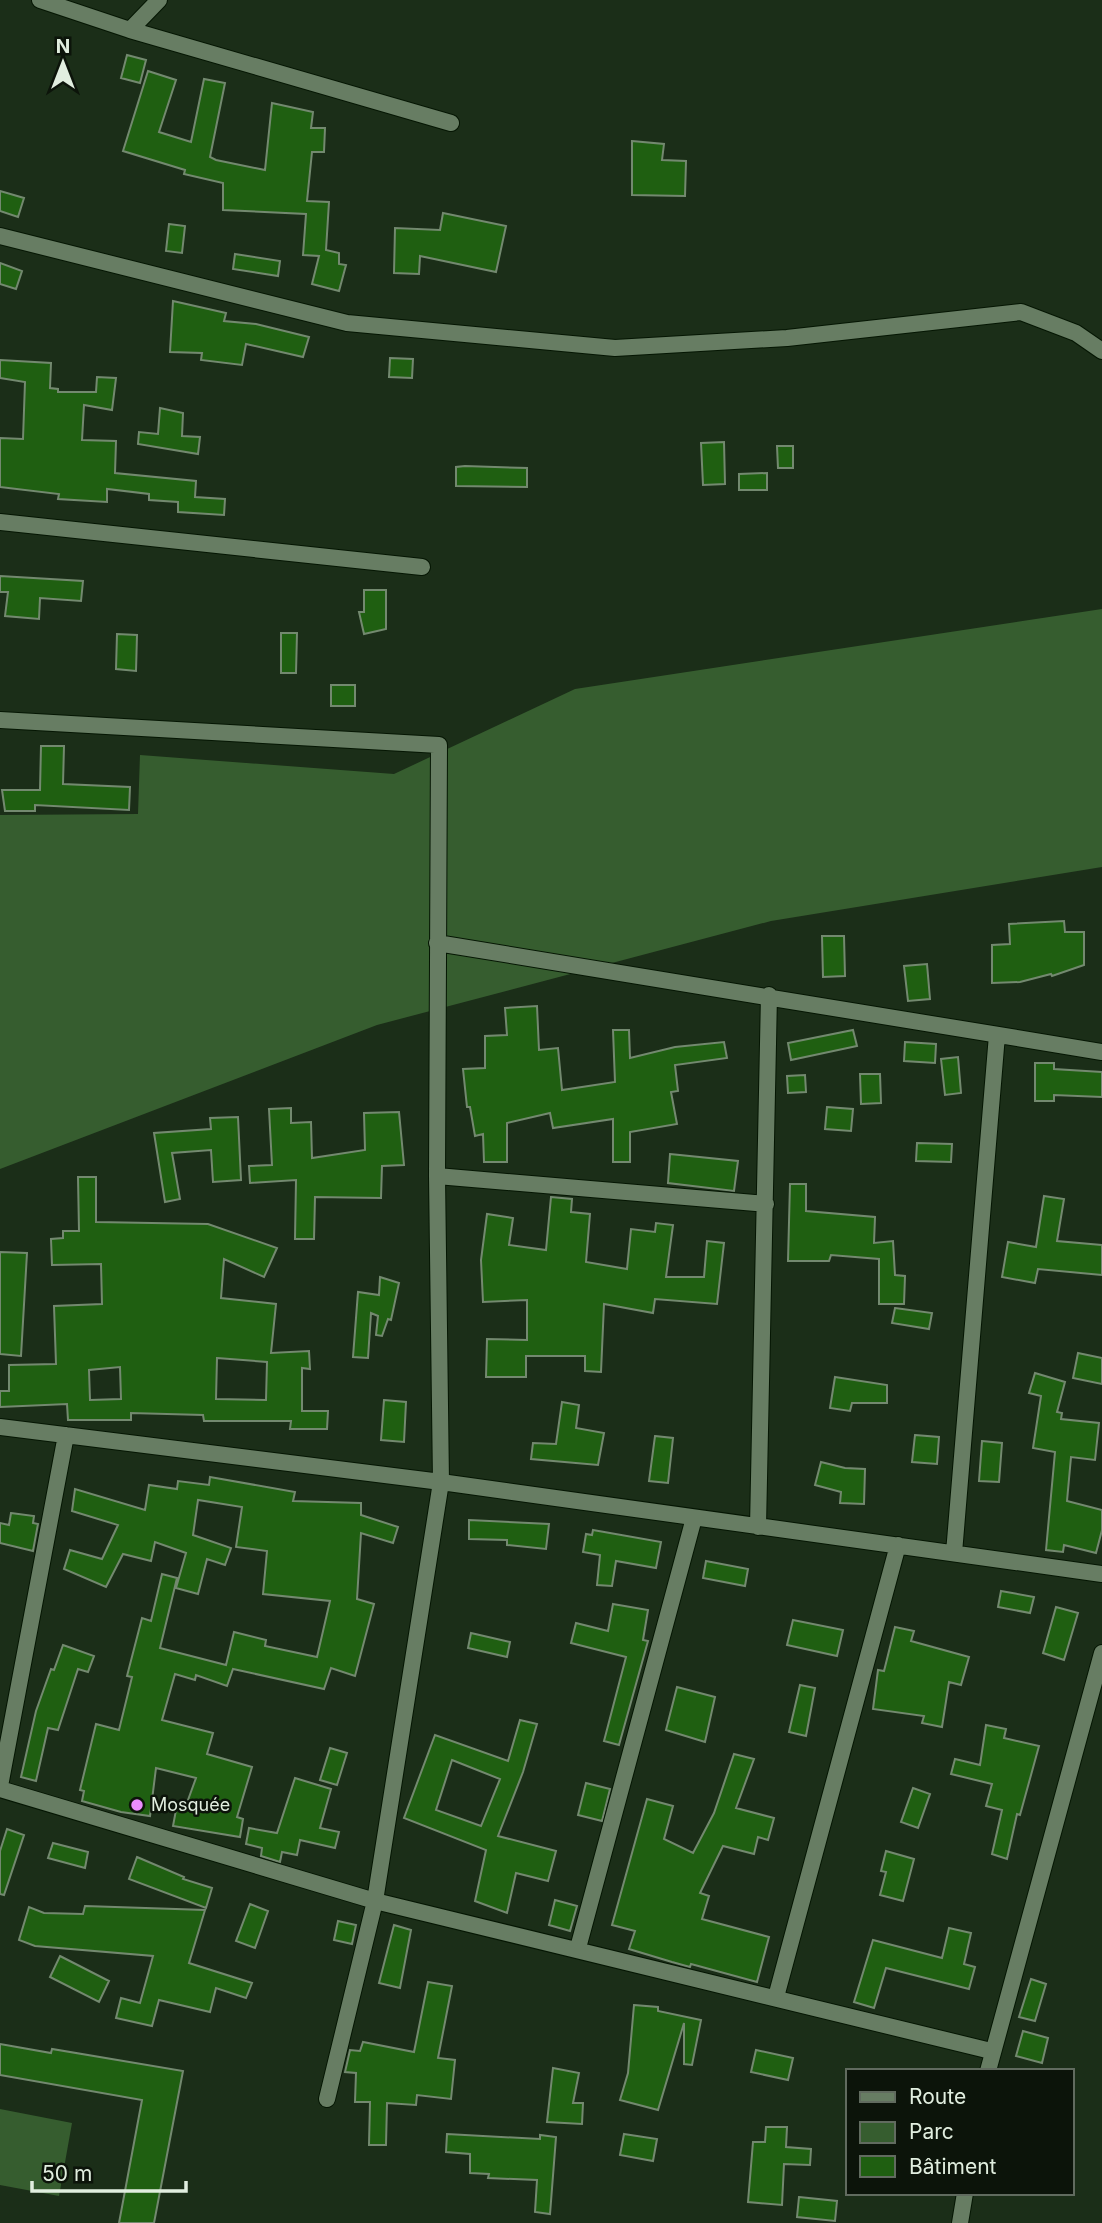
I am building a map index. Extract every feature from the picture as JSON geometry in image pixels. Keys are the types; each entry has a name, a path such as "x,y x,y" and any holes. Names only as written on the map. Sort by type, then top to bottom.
{"street":[{"path":"40,0 130,30 451,123"},
{"path":"130,30 159,0"},
{"path":"0,236 347,323 615,348 787,338 1021,312 1076,333 1102,351"},
{"path":"0,522 422,567"},
{"path":"0,720 439,745 437,1176 441,1482 375,1901 327,2099"},
{"path":"437,943 769,995 1102,1052"},
{"path":"758,1527 769,995"},
{"path":"954,1553 997,1035"},
{"path":"437,1176 766,1204"},
{"path":"0,1427 441,1482 1102,1574"},
{"path":"66,1435 0,1787 375,1901 578,1948 991,2051"},
{"path":"578,1948 694,1518"},
{"path":"776,1997 898,1545"},
{"path":"988,2069 991,2051 1102,1654"},
{"path":"960,2223 965,2195"}],"green space":[{"path":"1102,609 1102,867 771,921 377,1025 0,1169 0,815 138,814 140,755 394,774 575,689"},
{"path":"0,2109 72,2123 59,2196 0,2185"}],"building":[{"path":"127,55 146,60 140,83 121,78"},
{"path":"148,71 176,80 159,132 191,142 204,79 225,83 210,157 216,160 265,170 272,103 313,112 311,128 325,128 324,152 312,152 307,201 329,202 326,250 339,253 339,264 346,265 339,291 312,284 319,256 303,255 306,214 223,210 223,183 184,174 185,170 123,151"},
{"path":"632,141 664,144 662,160 686,161 685,196 632,195"},
{"path":"0,191 24,198 18,217 0,211"},
{"path":"443,213 506,226 496,272 420,256 419,274 394,273 395,228 440,230"},
{"path":"169,224 185,226 182,253 166,251"},
{"path":"235,254 280,261 278,276 233,269"},
{"path":"0,263 22,271 16,289 0,284"},
{"path":"173,301 226,313 224,321 256,324 309,337 303,357 246,344 242,365 201,360 202,353 170,352"},
{"path":"390,358 413,359 412,378 389,377"},
{"path":"0,360 51,363 50,388 58,389 58,392 96,392 97,377 116,378 112,410 84,405 82,440 116,441 115,473 196,481 195,497 225,499 224,515 178,512 178,502 149,500 149,494 107,489 107,502 58,499 59,494 0,487 0,438 23,439 25,382 0,378"},
{"path":"160,408 183,413 182,436 200,437 198,454 138,444 139,432 158,434"},
{"path":"724,442 725,484 703,485 701,443"},
{"path":"777,446 793,446 793,468 778,468"},
{"path":"456,467 527,468 527,487 456,486"},
{"path":"767,473 767,490 739,490 739,474"},
{"path":"0,576 83,581 81,601 40,598 39,619 5,616 8,592 0,592"},
{"path":"364,590 386,590 386,629 364,634 359,612 364,612"},
{"path":"281,633 297,633 296,673 281,673"},
{"path":"117,634 137,635 136,671 116,669"},
{"path":"331,685 355,685 355,706 331,706"},
{"path":"41,746 64,746 63,784 130,787 129,810 35,805 35,811 5,811 2,790 40,790"},
{"path":"1064,921 1065,932 1084,932 1084,965 1052,976 1051,974 1020,982 992,983 992,945 1010,944 1009,924"},
{"path":"822,936 844,936 845,976 823,977"},
{"path":"927,964 930,999 908,1001 904,966"},
{"path":"537,1006 539,1050 558,1048 562,1090 615,1082 613,1030 629,1030 630,1058 675,1047 724,1042 727,1058 675,1065 678,1091 671,1092 677,1124 630,1132 630,1162 613,1162 613,1119 553,1128 550,1113 507,1123 507,1162 484,1162 483,1134 475,1136 470,1107 467,1107 463,1069 485,1068 485,1036 507,1035 505,1008"},
{"path":"853,1030 857,1046 791,1060 788,1043"},
{"path":"905,1042 936,1044 935,1063 904,1061"},
{"path":"958,1057 961,1093 945,1095 941,1059"},
{"path":"1035,1063 1054,1063 1054,1069 1102,1072 1102,1097 1054,1095 1054,1101 1035,1101"},
{"path":"860,1074 880,1074 881,1103 861,1104"},
{"path":"805,1075 806,1092 788,1093 787,1076"},
{"path":"827,1107 853,1109 851,1131 825,1129"},
{"path":"291,1108 291,1123 311,1122 312,1158 365,1150 364,1113 399,1112 404,1165 382,1166 381,1198 315,1197 314,1239 295,1239 296,1180 250,1183 249,1166 272,1165 269,1109"},
{"path":"238,1117 241,1180 213,1182 211,1150 172,1153 180,1199 165,1202 154,1133 211,1129 210,1118"},
{"path":"917,1143 952,1144 951,1162 916,1161"},
{"path":"670,1154 738,1161 734,1191 668,1183"},
{"path":"78,1177 96,1177 96,1222 208,1224 277,1248 264,1277 224,1259 221,1298 276,1304 271,1353 309,1351 310,1369 302,1368 302,1411 328,1411 327,1429 290,1429 291,1421 204,1421 203,1415 131,1413 131,1420 68,1420 67,1404 0,1407 0,1391 9,1391 9,1365 56,1364 54,1306 102,1304 101,1264 52,1265 51,1239 63,1238 63,1231 79,1231","holes":["217,1358 267,1362 266,1400 216,1399","120,1367 121,1399 90,1400 89,1370"]},
{"path":"790,1184 806,1184 806,1211 875,1217 874,1243 893,1241 895,1275 905,1276 904,1304 879,1304 879,1259 831,1255 829,1261 788,1261"},
{"path":"1044,1196 1064,1199 1057,1241 1102,1245 1102,1275 1038,1269 1035,1283 1002,1277 1008,1242 1036,1247"},
{"path":"551,1197 572,1199 571,1212 590,1214 586,1262 627,1269 631,1229 655,1232 656,1223 673,1225 666,1277 704,1277 707,1241 724,1243 717,1304 655,1299 653,1313 604,1304 601,1372 585,1371 585,1356 526,1356 526,1377 486,1377 487,1339 527,1340 527,1300 483,1302 481,1260 487,1214 513,1218 509,1245 546,1250"},
{"path":"0,1252 27,1253 21,1356 0,1354"},
{"path":"380,1277 399,1283 391,1320 388,1319 382,1336 376,1335 378,1316 371,1313 368,1358 353,1357 358,1292 379,1295"},
{"path":"895,1308 932,1313 929,1329 892,1323"},
{"path":"1078,1353 1102,1358 1102,1384 1073,1378"},
{"path":"1035,1373 1065,1382 1057,1412 1062,1413 1061,1419 1099,1423 1095,1460 1071,1457 1067,1501 1102,1510 1102,1530 1096,1553 1064,1545 1063,1552 1046,1550 1055,1452 1033,1448 1041,1396 1029,1393"},
{"path":"835,1377 887,1385 887,1403 852,1403 850,1411 830,1408"},
{"path":"384,1400 406,1402 404,1442 381,1440"},
{"path":"562,1402 579,1405 576,1428 604,1433 598,1465 531,1459 533,1443 556,1444"},
{"path":"915,1435 939,1437 937,1464 912,1462"},
{"path":"655,1436 673,1438 668,1483 649,1481"},
{"path":"982,1441 1002,1443 999,1482 979,1481"},
{"path":"821,1462 845,1468 865,1469 864,1504 840,1503 841,1492 815,1485"},
{"path":"210,1477 295,1492 293,1501 361,1503 361,1515 398,1527 393,1543 361,1533 357,1599 374,1604 355,1676 331,1668 324,1689 233,1669 227,1686 196,1675 195,1680 175,1674 162,1720 213,1733 207,1754 252,1767 237,1817 243,1819 240,1837 173,1826 176,1810 184,1811 196,1778 156,1768 150,1816 121,1812 82,1801 84,1791 80,1790 96,1724 119,1730 132,1677 127,1676 142,1618 151,1621 162,1574 177,1578 160,1648 226,1665 234,1632 266,1640 265,1646 317,1657 330,1601 263,1594 267,1551 236,1547 242,1507 198,1500 193,1535 231,1548 225,1565 207,1559 198,1594 176,1588 186,1553 155,1542 151,1561 123,1554 106,1587 64,1569 70,1550 102,1559 118,1525 72,1511 75,1489 145,1510 149,1485 177,1489 178,1481 209,1485"},
{"path":"11,1513 34,1516 33,1523 38,1524 33,1551 0,1543 0,1523 9,1525"},
{"path":"469,1520 549,1524 546,1549 507,1545 507,1540 469,1539"},
{"path":"593,1530 661,1542 656,1568 616,1561 612,1586 597,1585 600,1555 583,1552 586,1534 592,1535"},
{"path":"706,1561 748,1569 745,1586 703,1578"},
{"path":"1001,1591 1034,1597 1030,1613 998,1607"},
{"path":"613,1604 648,1610 643,1640 648,1641 619,1745 604,1741 626,1657 571,1643 576,1623 608,1631"},
{"path":"1056,1607 1078,1613 1064,1660 1043,1653"},
{"path":"793,1620 843,1630 837,1656 787,1645"},
{"path":"895,1627 914,1631 911,1641 969,1657 961,1685 949,1682 942,1727 922,1723 924,1716 873,1709 878,1670 884,1671"},
{"path":"471,1633 510,1642 507,1657 468,1648"},
{"path":"63,1645 94,1656 88,1672 78,1669 58,1730 48,1728 36,1781 21,1777 36,1711"},
{"path":"800,1685 815,1688 806,1736 789,1732"},
{"path":"677,1687 715,1697 705,1742 666,1730"},
{"path":"520,1720 537,1724 523,1772 498,1836 556,1851 548,1881 516,1873 507,1913 475,1901 486,1850 404,1818 435,1735 508,1761","holes":["452,1760 500,1779 481,1826 436,1810"]},
{"path":"986,1725 1006,1729 1004,1738 1039,1746 1020,1815 1017,1814 1007,1859 992,1854 1002,1810 986,1806 992,1784 951,1774 955,1759 980,1765"},
{"path":"330,1748 347,1753 337,1785 320,1780"},
{"path":"734,1754 754,1759 736,1808 774,1818 768,1840 758,1837 754,1854 723,1846 700,1893 709,1896 702,1919 769,1937 757,1982 691,1964 690,1967 629,1949 635,1931 612,1925 647,1799 673,1806 664,1839 693,1853 714,1813"},
{"path":"295,1778 331,1789 320,1828 339,1832 335,1848 300,1840 297,1855 282,1852 280,1862 261,1856 262,1848 246,1844 249,1828 277,1833"},
{"path":"586,1783 610,1789 602,1821 578,1815"},
{"path":"913,1788 930,1794 918,1828 901,1822"},
{"path":"7,1829 24,1835 4,1895 0,1894 0,1851"},
{"path":"53,1843 88,1852 85,1868 48,1858"},
{"path":"886,1851 914,1859 903,1901 880,1895 886,1872 881,1871"},
{"path":"137,1857 184,1877 183,1879 212,1888 206,1908 129,1879"},
{"path":"555,1900 577,1906 570,1931 549,1925"},
{"path":"250,1904 268,1911 255,1948 236,1941"},
{"path":"85,1906 205,1910 189,1963 252,1983 246,1998 216,1988 210,2012 159,2000 152,2026 116,2018 121,1998 140,2003 153,1956 35,1946 19,1940 29,1907 44,1913 83,1914"},
{"path":"338,1921 356,1925 352,1944 334,1940"},
{"path":"394,1925 411,1930 400,1988 379,1983"},
{"path":"949,1928 971,1933 964,1964 975,1967 969,1989 886,1968 874,2008 854,2002 873,1940 942,1958"},
{"path":"60,1956 109,1981 99,2002 50,1977"},
{"path":"1031,1979 1046,1984 1035,2021 1019,2017"},
{"path":"428,1982 452,1986 438,2058 455,2060 451,2099 417,2095 416,2105 387,2103 386,2145 369,2145 370,2102 355,2102 356,2073 345,2072 350,2050 360,2051 363,2042 414,2052"},
{"path":"634,2005 658,2007 658,2011 701,2020 692,2065 684,2064 684,2023 658,2110 620,2100 628,2073"},
{"path":"1023,2031 1048,2038 1042,2063 1016,2056"},
{"path":"0,2044 51,2053 52,2049 183,2071 154,2223 119,2223 142,2100 0,2075"},
{"path":"756,2050 793,2058 788,2080 751,2072"},
{"path":"553,2068 579,2073 573,2103 583,2103 582,2124 547,2122"},
{"path":"766,2127 787,2127 786,2147 811,2149 810,2165 784,2164 782,2205 748,2202 753,2142 765,2142"},
{"path":"447,2134 540,2139 540,2135 556,2137 550,2214 535,2212 537,2180 488,2178 489,2174 470,2173 470,2154 446,2152"},
{"path":"624,2134 657,2139 653,2161 620,2155"},
{"path":"799,2197 837,2201 835,2221 797,2217"}],"place":[{"name":"Mosquée","path":"137,1805"}]}
